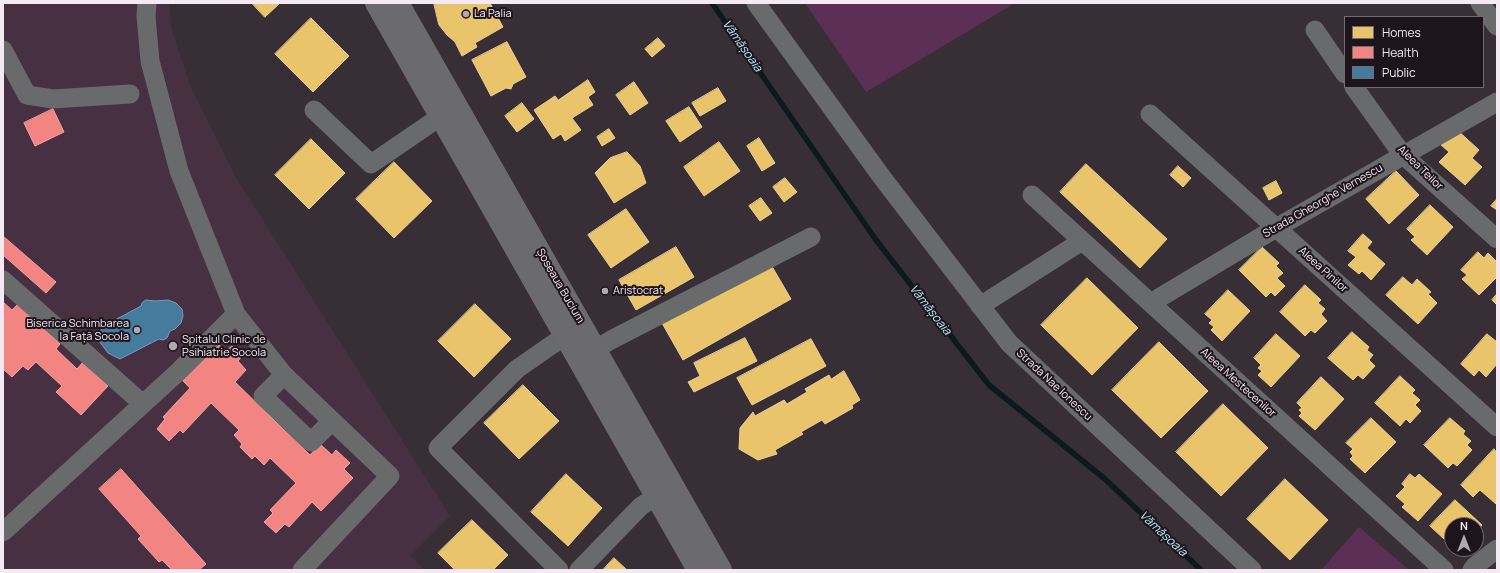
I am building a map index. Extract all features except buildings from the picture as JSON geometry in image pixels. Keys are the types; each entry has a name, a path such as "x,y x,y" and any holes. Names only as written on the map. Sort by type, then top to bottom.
{"main road":[{"name":"Șoseaua Bucium","path":"376,3 450,112"},
{"name":"Șoseaua Bucium","path":"398,3 450,112 574,332 665,491 721,570"},
{"name":"Șoseaua Bucium","path":"665,491 698,570"}],"street":[{"path":"147,3 146,16 150,62 179,171 236,314 284,375 390,476 306,569"},
{"name":"Strada Nae Ionescu","path":"756,3 881,176 1009,343 1252,570"},
{"path":"1480,3 1497,26"},
{"path":"1314,30 1344,73"},
{"path":"3,50 27,95 53,99 130,94"},
{"name":"Aleea Teilor","path":"1355,88 1404,155 1497,239"},
{"name":"Strada Gheorghe Vernescu","path":"1152,305 1159,298 1276,228 1497,102"},
{"path":"314,110 371,164 450,112"},
{"name":"Aleea Pinilor","path":"1150,114 1497,427"},
{"name":"Aleea Mestecenilor","path":"1032,196 1444,570"},
{"path":"587,354 811,236"},
{"path":"980,306 1082,241"},
{"path":"3,280 144,404"},
{"path":"3,532 144,404 236,314"},
{"path":"559,570 438,448 517,369 553,344 574,332"},
{"path":"284,375 263,396 311,442 332,421"},
{"path":"579,570 641,506 665,491"},
{"path":"1472,570 1497,549"}],"shaded area":[{"name":"Spitalul Clinic de Psihiatrie Socola","path":"3,3 169,3 171,27 190,85 235,176 450,516 411,555 424,570 3,570"},
{"path":"805,3 1015,3 866,92"},
{"path":"1359,527 1409,570 1321,570"}],"waterway":[{"name":"Vămășoaia","path":"712,3 876,240 989,385 1105,479 1201,570"}],"place":[{"name":"La Palia","path":"466,14"},
{"name":"Aristocrat","path":"605,291"},
{"name":"Biserica Schimbarea la Față Socola","path":"137,330"},
{"name":"Spitalul Clinic de Psihiatrie Socola","path":"173,346"}]}
